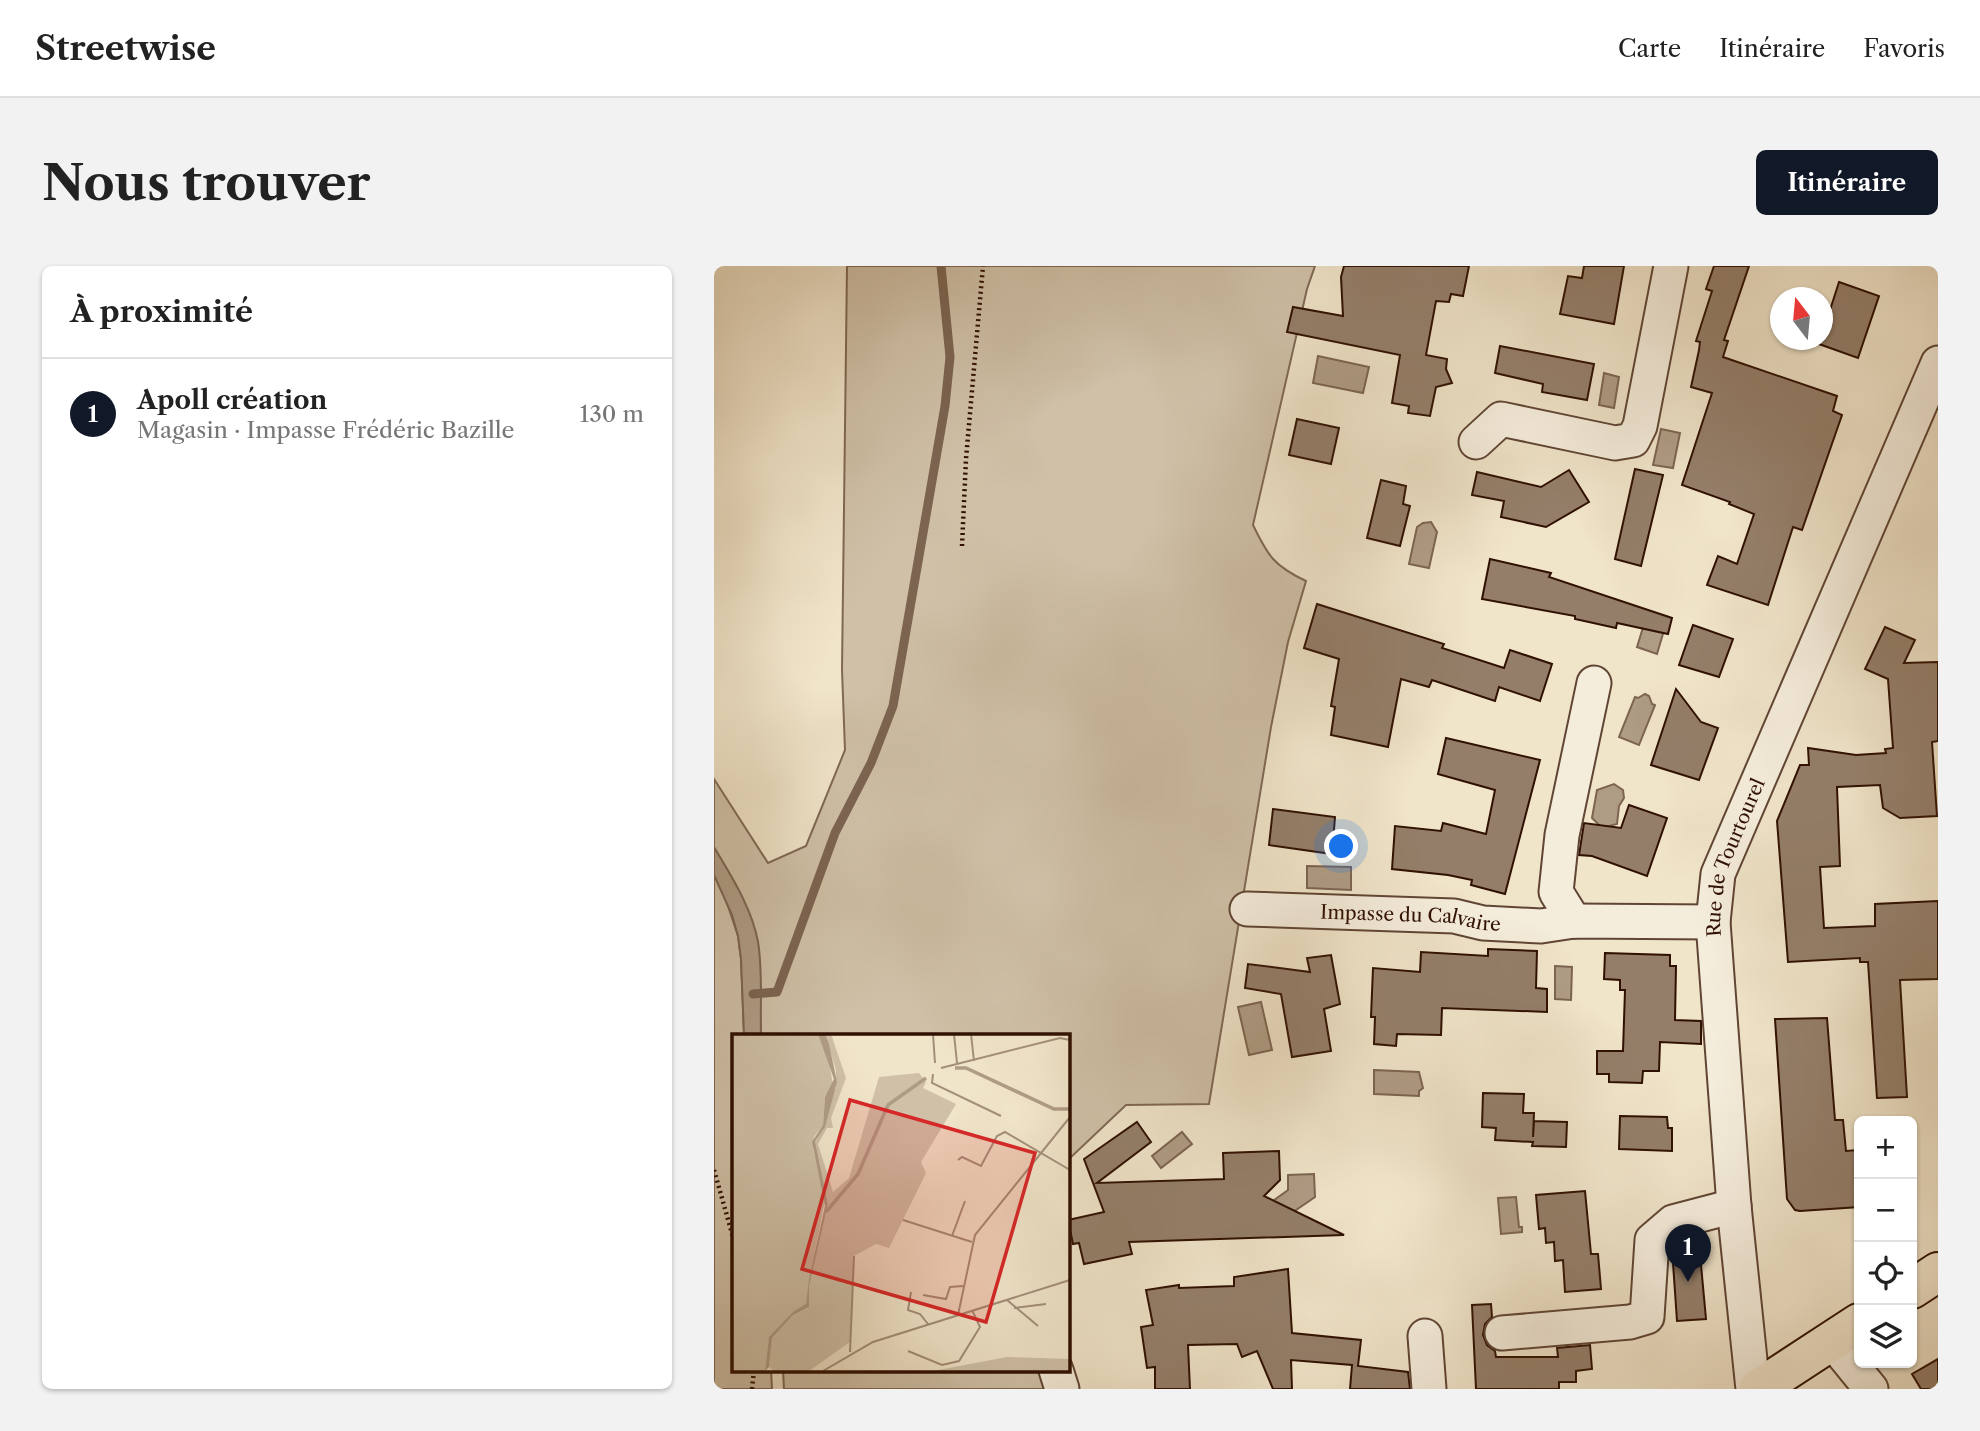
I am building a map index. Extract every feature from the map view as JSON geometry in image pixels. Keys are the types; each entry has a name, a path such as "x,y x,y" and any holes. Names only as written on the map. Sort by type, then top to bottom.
{"main road":[{"path":"1917,1286 1938,1272"},
{"path":"1755,1389 1845,1332"}],"street":[{"path":"1476,442 1501,419 1615,443 1633,440 1640,426 1671,266"},
{"name":"Rue de Tourtourel","path":"1755,1389 1734,1206 1713,922 1718,874 1938,363"},
{"path":"1574,921 1556,892 1562,835 1594,683"},
{"name":"Impasse du Calvaire","path":"1247,909 1454,916 1483,923 1541,926 1574,921 1713,922"},
{"path":"1502,1333 1630,1322 1647,1317 1652,1240 1673,1222 1734,1206"},
{"path":"1845,1332 1871,1389"},
{"path":"1425,1336 1429,1389"},
{"path":"1057,1372 1062,1389"}],"path":[{"path":"962,546 966,459 983,266"},
{"path":"714,1170 732,1233"}],"shaded area":[{"path":"847,266 1315,266 1307,289 1253,525 1273,559 1306,581 1288,642 1271,727 1209,1104 1126,1105 1069,1159 1069,1034 761,1034 758,943 751,918 736,885 714,848 714,779 768,863 806,846 845,750 842,670"},
{"path":"1318,356 1369,367 1363,393 1313,383"},
{"path":"1604,373 1619,377 1614,408 1599,405"},
{"path":"1661,429 1680,433 1673,468 1653,465"},
{"path":"1431,522 1437,532 1429,568 1409,564 1417,527"},
{"path":"1648,611 1668,617 1657,654 1637,647"},
{"path":"1645,694 1655,705 1639,745 1619,737 1635,697"},
{"path":"1614,784 1623,790 1624,798 1619,806 1617,824 1602,828 1592,818 1597,790"},
{"path":"714,847 740,893 755,929 760,965 761,1034 744,1034 738,936 732,915 714,875"},
{"path":"1307,866 1351,867 1351,890 1307,888"},
{"path":"714,875 724,894 738,936 744,1034 732,1034 732,1372 771,1372 772,1389 714,1389"},
{"path":"1555,966 1572,967 1571,1000 1555,999"},
{"path":"1261,1002 1272,1050 1249,1055 1238,1007"},
{"path":"1374,1070 1419,1072 1423,1088 1419,1091 1419,1096 1374,1094"},
{"path":"1182,1132 1192,1144 1161,1168 1152,1156"},
{"path":"1314,1174 1315,1197 1277,1223 1266,1206 1288,1190 1288,1175"},
{"path":"1516,1197 1519,1227 1522,1227 1522,1232 1501,1234 1498,1198"},
{"path":"783,1372 1050,1372 1054,1389 784,1389"}],"building":[{"path":"1344,266 1469,266 1463,296 1451,294 1449,302 1436,301 1426,355 1447,359 1446,369 1452,383 1436,387 1430,416 1408,413 1409,406 1392,403 1400,355 1287,332 1293,307 1343,316 1341,277"},
{"path":"1584,266 1624,266 1614,324 1560,314 1568,276 1582,278"},
{"path":"1714,266 1749,266 1724,340 1728,341 1723,357 1837,396 1833,411 1842,415 1802,530 1793,527 1768,605 1707,585 1718,556 1737,564 1754,514 1729,504 1730,502 1682,485 1712,393 1691,387 1700,342 1696,341 1712,291 1706,289"},
{"path":"1839,282 1879,296 1858,358 1833,349 1833,301"},
{"path":"1500,346 1594,364 1587,400 1542,392 1543,384 1495,373"},
{"path":"1297,419 1339,428 1331,464 1289,455"},
{"path":"1635,469 1663,475 1641,566 1615,559"},
{"path":"1569,470 1589,502 1546,527 1501,517 1504,501 1472,495 1477,472 1541,487"},
{"path":"1381,480 1406,486 1403,504 1410,506 1400,546 1367,538"},
{"path":"1490,559 1551,573 1549,577 1672,618 1668,634 1617,623 1616,628 1575,619 1575,616 1482,599"},
{"path":"1317,604 1444,644 1442,648 1504,668 1510,650 1552,664 1540,701 1499,687 1495,701 1432,680 1429,687 1401,679 1388,747 1331,735 1335,707 1331,706 1339,659 1304,648"},
{"path":"1693,625 1733,639 1719,677 1679,665"},
{"path":"1885,627 1915,640 1904,663 1938,662 1938,741 1932,742 1937,816 1900,818 1883,808 1880,785 1837,787 1840,866 1820,867 1824,928 1875,926 1875,904 1938,901 1938,979 1900,980 1907,1097 1877,1098 1868,962 1860,962 1860,958 1788,962 1777,821 1800,765 1809,765 1808,748 1856,755 1886,753 1885,749 1893,748 1888,679 1865,669"},
{"path":"1676,689 1701,722 1718,728 1699,780 1651,765"},
{"path":"1446,738 1540,760 1505,894 1471,885 1472,880 1392,869 1395,826 1441,831 1443,823 1486,834 1495,790 1438,774"},
{"path":"1629,805 1667,818 1647,876 1592,856 1579,855 1584,823 1621,828"},
{"path":"1273,809 1335,817 1332,854 1269,845"},
{"path":"1488,949 1537,951 1536,988 1547,989 1547,1012 1442,1008 1441,1035 1397,1034 1396,1046 1374,1044 1375,1017 1371,1017 1373,968 1420,972 1421,952 1488,956"},
{"path":"1605,953 1670,955 1670,966 1676,966 1675,1020 1701,1021 1701,1044 1660,1042 1659,1071 1643,1071 1642,1083 1609,1082 1609,1074 1597,1074 1597,1051 1623,1051 1625,990 1620,990 1620,980 1604,979"},
{"path":"1331,955 1340,1004 1324,1009 1331,1051 1292,1057 1281,994 1245,988 1248,964 1310,972 1307,958"},
{"path":"1827,1018 1835,1120 1843,1120 1846,1151 1854,1150 1854,1207 1800,1211 1795,1210 1787,1199 1775,1019"},
{"path":"1483,1093 1524,1094 1523,1113 1534,1113 1533,1137 1534,1121 1567,1122 1566,1147 1532,1146 1533,1142 1495,1140 1496,1128 1482,1127"},
{"path":"1620,1116 1667,1117 1668,1128 1672,1128 1672,1151 1619,1149"},
{"path":"1137,1122 1151,1142 1097,1183 1224,1179 1223,1153 1279,1151 1280,1180 1264,1196 1344,1235 1129,1242 1132,1254 1084,1264 1079,1243 1073,1244 1069,1220 1104,1212 1084,1159"},
{"path":"1585,1191 1591,1254 1598,1254 1601,1289 1565,1292 1563,1260 1555,1261 1554,1242 1546,1243 1545,1228 1539,1229 1536,1195"},
{"path":"1700,1254 1706,1319 1677,1321 1673,1263 1680,1255"},
{"path":"1288,1269 1292,1333 1361,1340 1358,1366 1408,1372 1410,1389 1350,1389 1352,1365 1291,1360 1292,1389 1273,1389 1257,1351 1242,1357 1237,1344 1188,1345 1190,1389 1155,1389 1155,1367 1147,1368 1141,1327 1153,1325 1146,1290 1179,1285 1179,1288 1234,1286 1234,1277"},
{"path":"1491,1304 1492,1317 1485,1324 1483,1335 1487,1345 1495,1351 1496,1357 1558,1357 1557,1348 1590,1345 1592,1369 1576,1371 1576,1382 1559,1382 1559,1389 1476,1389 1472,1305"},
{"path":"1938,1359 1938,1389 1921,1389 1912,1374"}],"waterway":[{"path":"753,994 777,992 835,833 871,763 893,706 945,406 950,357 941,266"}],"place":[{"name":"Apoll création","path":"1688,1282"}]}
